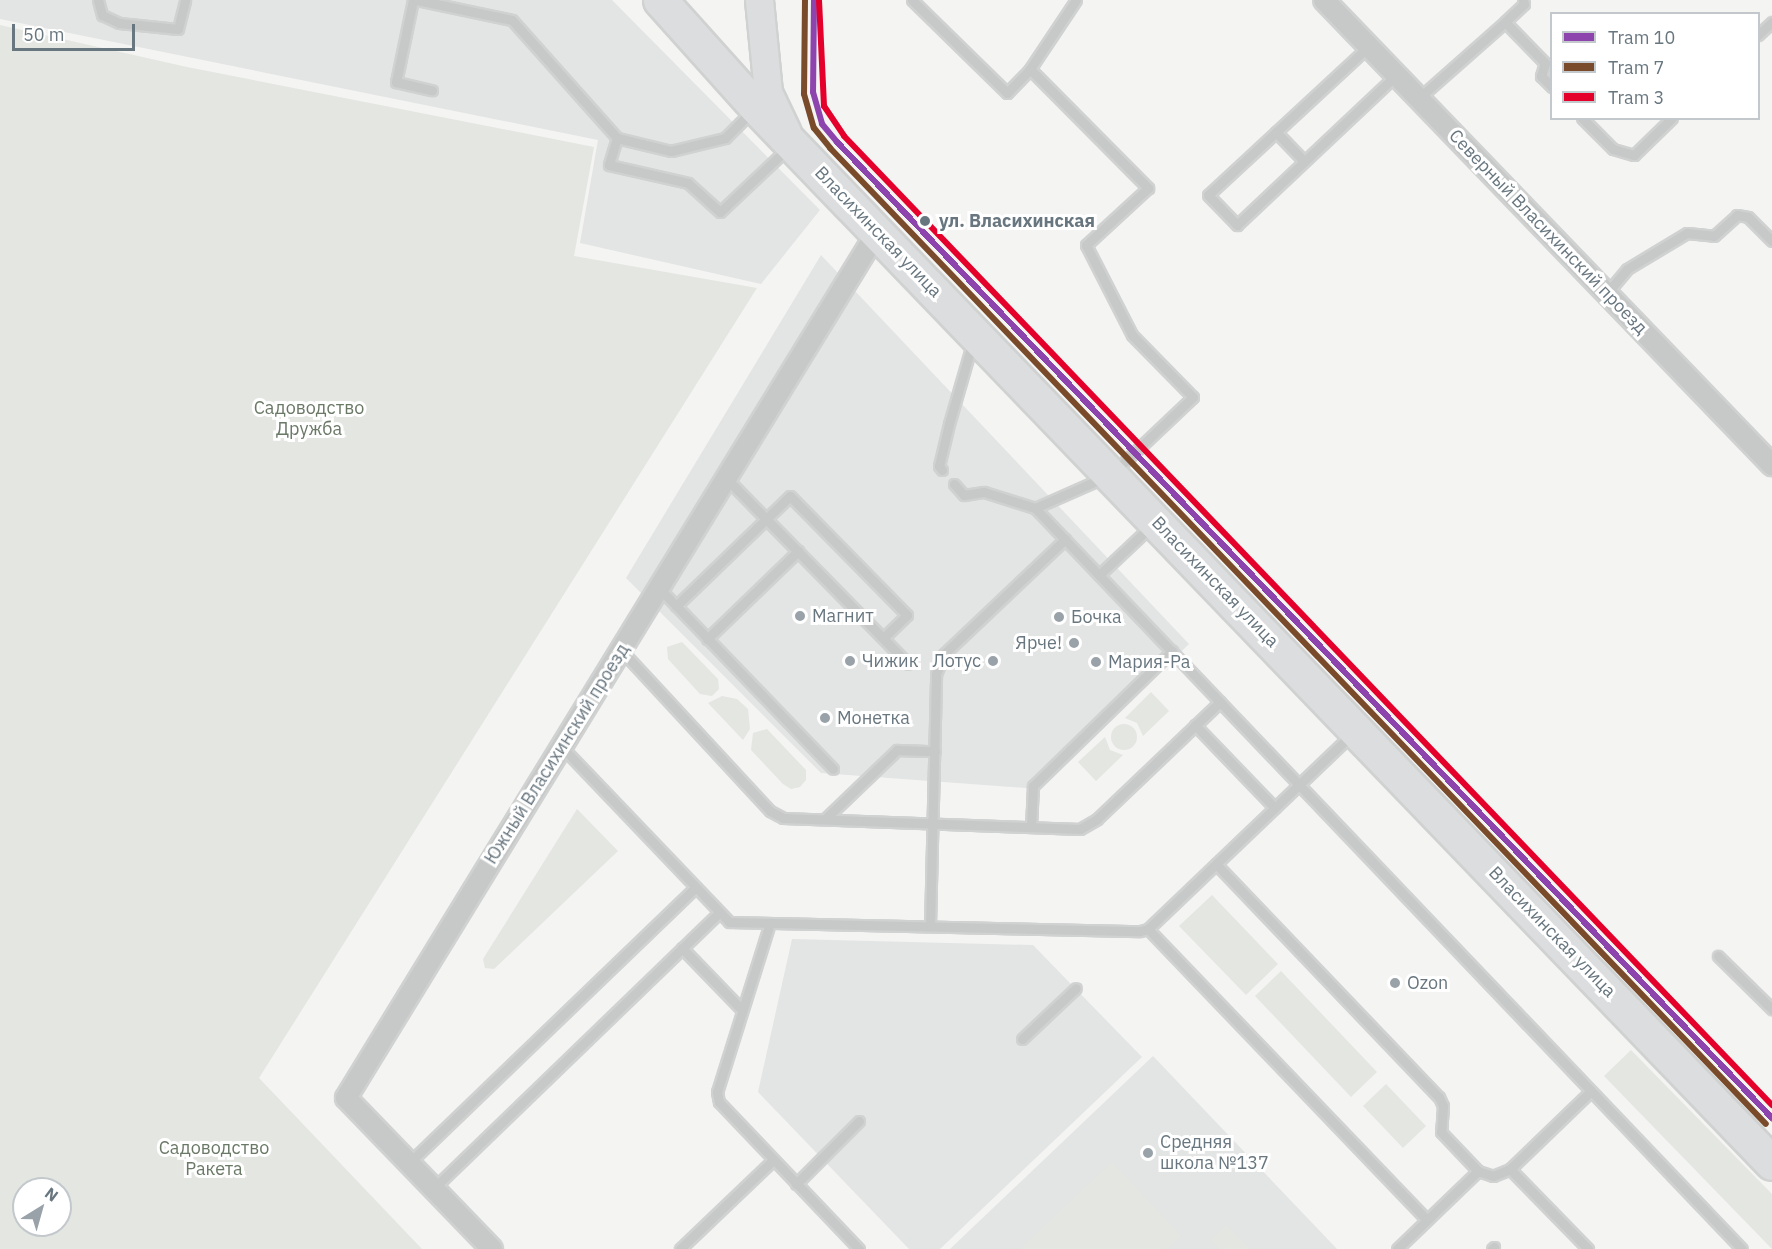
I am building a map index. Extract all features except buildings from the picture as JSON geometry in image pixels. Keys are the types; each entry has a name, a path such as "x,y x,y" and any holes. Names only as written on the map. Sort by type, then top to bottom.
{"highway":[{"name":"Власихинская улица","path":"660,2 756,107 878,231 1772,1163"}],"main road":[{"path":"759,0 761,52 768,92 792,144"}],"street":[{"name":"Северный Власихинский проезд","path":"1324,0 1772,465"},
{"name":"Южный Власихинский проезд","path":"492,1249 346,1098 878,231"}],"lane":[{"path":"98,0 102,15 119,22 178,29 185,0"},
{"path":"432,90 396,82 415,0 512,20 616,138 671,151 725,138 756,107"},
{"path":"912,0 1007,93 1030,69 1076,0"},
{"path":"1419,98 1505,22 1524,4 1523,0"},
{"path":"1505,22 1545,63 1541,76 1550,86"},
{"path":"1760,33 1772,22"},
{"path":"1369,46 1208,195 1237,225 1396,75"},
{"path":"1030,69 1149,188 1086,245 1132,335 1193,397 1144,447 1111,474 1035,508"},
{"path":"1584,120 1613,149 1634,155 1670,120"},
{"path":"1276,132 1304,162"},
{"path":"616,138 609,165 688,183 720,212 792,144"},
{"path":"1607,293 1627,269 1687,233 1714,236 1737,215 1748,217 1772,241"},
{"path":"942,470 939,466 949,424 976,333"},
{"path":"726,478 908,664"},
{"path":"954,484 964,495 984,492 1035,508 1742,1249"},
{"path":"676,606 790,496 907,615 883,638"},
{"path":"1099,575 1156,521"},
{"path":"930,926 936,674 944,654 1065,539"},
{"path":"707,639 798,551"},
{"path":"659,588 833,769"},
{"path":"621,650 770,812 783,818 1080,829 1097,819 1220,702"},
{"path":"1031,827 1032,786 1172,651"},
{"path":"1196,725 1275,808"},
{"path":"562,747 694,888 729,922 1148,929 1357,729"},
{"path":"825,819 897,750 935,751"},
{"path":"1216,864 1439,1097 1443,1106 1441,1131 1478,1171 1493,1176 1510,1168 1591,1091"},
{"path":"409,1163 694,888"},
{"path":"434,1188 719,913"},
{"path":"770,923 717,1092 719,1102 859,1249"},
{"path":"1148,929 1427,1220"},
{"path":"682,948 742,1010"},
{"path":"1718,956 1772,1009"},
{"path":"1022,1039 1076,988"},
{"path":"796,1184 859,1121"},
{"path":"680,1249 773,1160"},
{"path":"1510,1168 1588,1249"},
{"path":"1396,1249 1478,1171"}],"shaded area":[{"path":"0,0 612,0 820,210 761,284 580,243 598,140 0,19"},
{"path":"821,255 1189,644 1039,789 821,773 626,578"},
{"path":"792,939 1033,945 1142,1057 940,1249 909,1249 758,1092"},
{"name":"Средняя школа №137","path":"1153,1056 1337,1249 950,1249"}],"green space":[{"name":"Садоводство Дружба","path":"0,25 187,67 594,147 574,256 757,288 259,1078 422,1249 0,1249"},
{"path":"682,642 718,679 719,689 712,696 700,694 668,659 667,647"},
{"path":"1151,692 1169,711 1143,736 1137,723 1125,718"},
{"path":"722,696 737,699 748,709 750,729 743,740 708,703"},
{"path":"1124,724 1133,728 1137,737 1133,746 1124,750 1115,746 1111,737 1115,728"},
{"path":"767,729 806,770 806,780 800,787 791,789 783,784 751,750 753,733"},
{"path":"1105,737 1110,750 1123,755 1096,781 1078,762"},
{"path":"577,809 618,851 494,969 485,968 483,959"},
{"path":"1212,895 1278,964 1246,995 1179,926"},
{"path":"1281,971 1377,1072 1351,1097 1255,996"},
{"path":"1631,1050 1772,1194 1772,1249 1604,1076"},
{"path":"1386,1084 1426,1126 1403,1148 1363,1106"},
{"path":"1112,1162 1181,1236 1167,1249 1020,1249"},
{"path":"1226,1225 1250,1249 1220,1249 1211,1240"}],"tram line":[{"name":"7","path":"805,0 804,94 814,128 830,148 1766,1124"},
{"name":"10","path":"814,0 813,92 822,124 837,142 1772,1118"},
{"name":"3","path":"819,0 824,106 844,136 1772,1105"}],"place":[{"name":"ул. Власихинская","path":"925,221"},
{"name":"Магнит","path":"800,616"},
{"name":"Бочка","path":"1059,617"},
{"name":"Ярче!","path":"1074,643"},
{"name":"Чижик","path":"850,661"},
{"name":"Лотус","path":"993,661"},
{"name":"Мария-Ра","path":"1096,662"},
{"name":"Монетка","path":"825,718"},
{"name":"Ozon","path":"1395,983"},
{"name":"Средняя школа №137","path":"1148,1153"}],"park label":[{"name":"Садоводство Ракета","path":"214,1159"}]}
